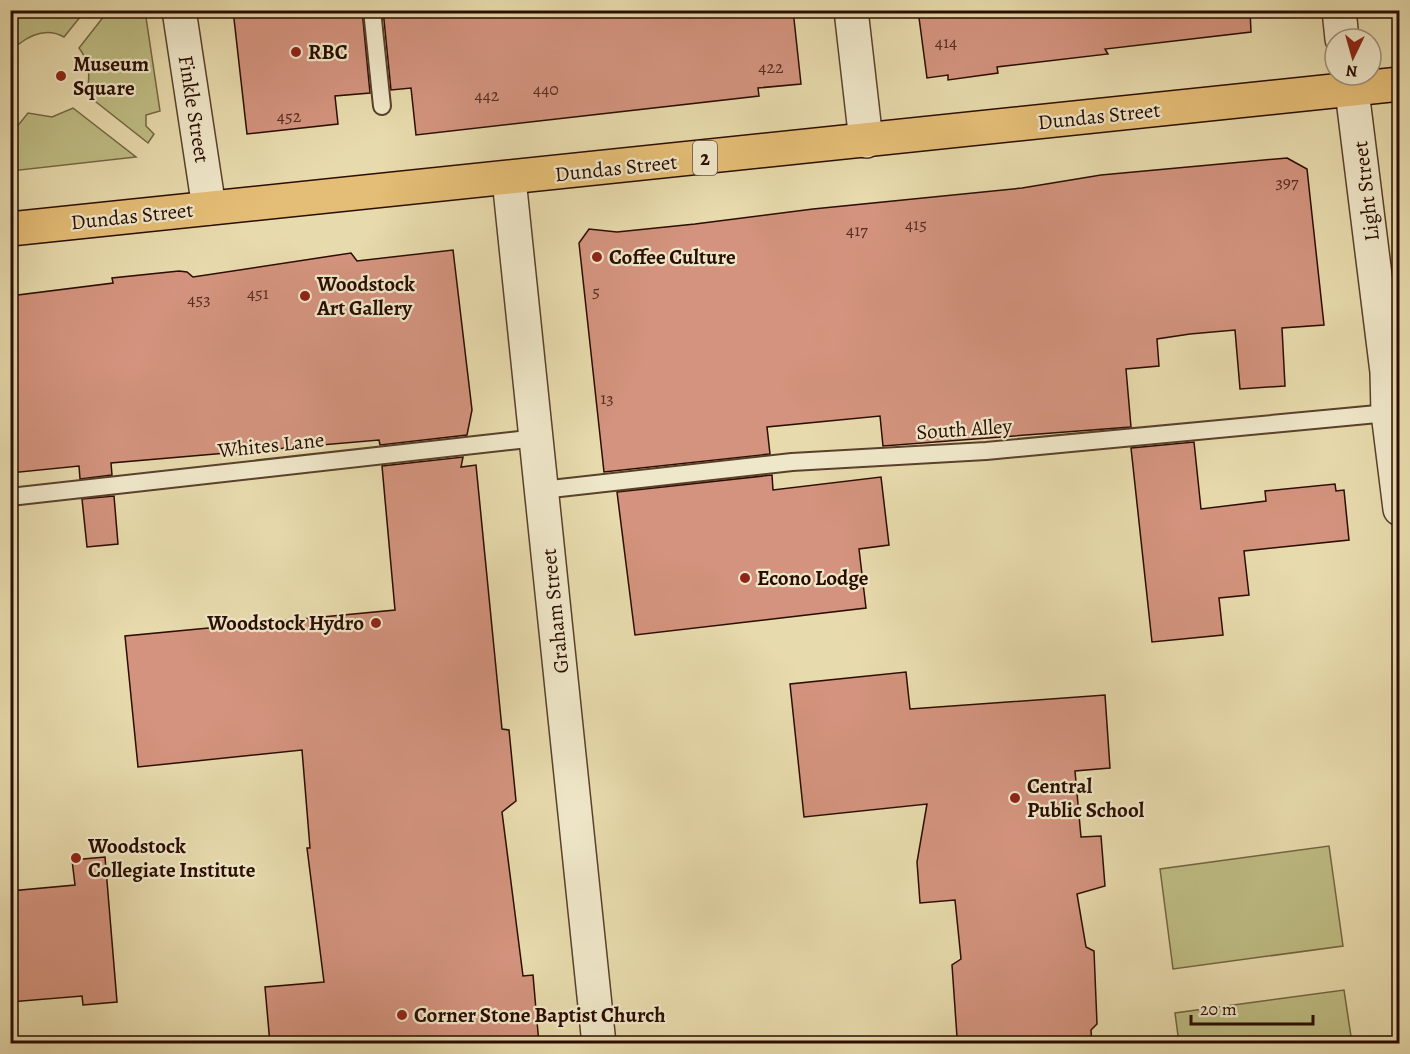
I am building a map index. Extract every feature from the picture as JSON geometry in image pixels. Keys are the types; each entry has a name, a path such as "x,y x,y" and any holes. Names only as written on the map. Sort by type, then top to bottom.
{"main road":[{"name":"Dundas Street","path":"1383,83 1400,84"},
{"name":"Dundas Street","path":"10,230 867,141 1323,85"}],"street":[{"name":"Finkle Street","path":"179,10 209,208"},
{"path":"851,10 867,141"},
{"path":"1339,10 1341,27"},
{"name":"Light Street","path":"1353,87 1393,371 1388,413 1400,510"},
{"name":"Graham Street","path":"509,179 599,1044"}],"lane":[{"path":"372,10 382,106"},
{"name":"South Alley","path":"542,490 792,462 986,451 1388,413"},
{"name":"Whites Lane","path":"10,497 537,438"}],"shaded area":[{"path":"10,11 85,11 64,37 52,33 40,33 19,44 11,37"},
{"path":"108,11 145,11 160,111 146,115 146,126 154,134 148,143 86,94 89,70 79,48"},
{"path":"73,108 136,157 11,171 11,134 28,113 52,117"},
{"path":"1329,846 1343,946 1173,969 1160,869"},
{"path":"1344,990 1352,1043 1179,1043 1175,1013"}],"building":[{"name":"RBC","path":"233,10 362,10 370,93 335,96 338,124 247,134"},
{"path":"383,10 793,10 801,84 758,88 759,96 416,135 411,88 391,90"},
{"path":"918,10 1250,10 1251,32 1105,49 1108,54 997,67 998,73 948,80 948,75 927,78"},
{"path":"1287,158 1307,169 1324,325 1282,328 1285,386 1240,389 1235,330 1190,334 1157,339 1159,366 1126,369 1131,427 883,446 880,416 767,427 770,454 604,472 579,243 589,229 617,232 1022,188 1101,175"},
{"path":"453,250 472,410 467,435 380,445 379,440 111,463 112,475 80,479 79,466 10,473 10,296 113,283 112,278 179,271 187,272 193,277 351,253 357,261"},
{"path":"1194,442 1201,509 1266,501 1265,491 1335,484 1336,491 1344,490 1349,540 1244,551 1249,595 1219,598 1223,635 1152,642 1131,448"},
{"path":"463,457 461,467 476,465 502,729 509,730 516,801 502,812 523,976 533,975 539,1044 270,1044 265,987 324,982 307,848 310,848 302,750 138,767 125,636 395,610 382,466"},
{"name":"Econo Lodge","path":"772,475 773,490 881,477 889,545 859,549 866,608 635,635 617,492"},
{"path":"114,496 118,544 87,547 82,499"},
{"path":"906,672 910,709 1105,695 1110,768 1075,771 1081,837 1101,836 1105,886 1077,894 1086,947 1094,951 1097,1024 1091,1030 1092,1044 970,1044 970,1037 957,1037 952,965 961,959 955,900 920,903 917,862 927,804 804,817 790,684"},
{"path":"105,857 117,1002 83,1005 82,996 10,1002 10,891 75,885 72,860"}],"place":[{"name":"RBC","path":"296,52"},
{"name":"Museum Square","path":"61,76"},
{"name":"Coffee Culture","path":"597,257"},
{"name":"Woodstock Art Gallery","path":"305,296"},
{"name":"Econo Lodge","path":"745,578"},
{"name":"Woodstock Hydro","path":"376,623"},
{"name":"Central Public School","path":"1015,798"},
{"name":"Woodstock Collegiate Institute","path":"76,858"},
{"name":"Corner Stone Baptist Church","path":"402,1015"}]}
